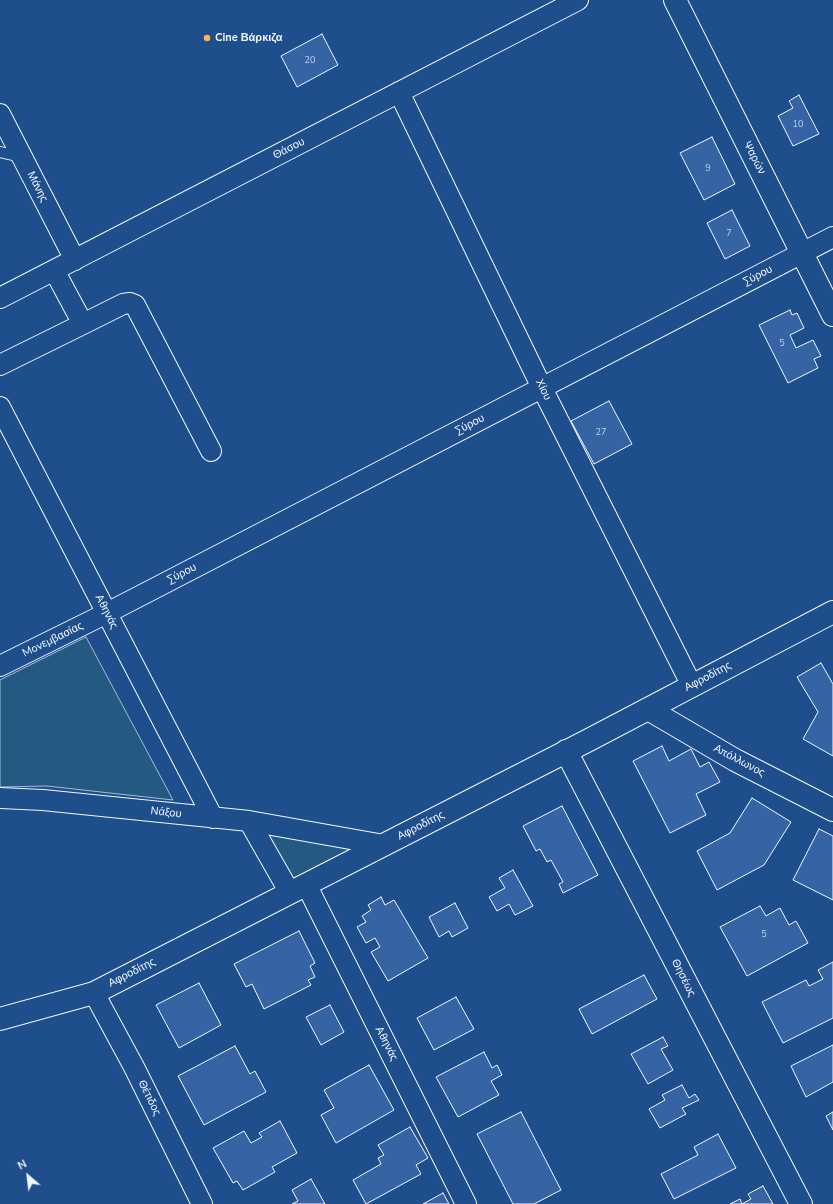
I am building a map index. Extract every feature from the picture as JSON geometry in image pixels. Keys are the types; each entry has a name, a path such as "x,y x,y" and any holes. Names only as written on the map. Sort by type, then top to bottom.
{"street":[{"name":"Θάσου","path":"0,298 578,0"},
{"name":"Ψαρών","path":"675,0 801,254 833,315"},
{"name":"Χίου","path":"399,92 542,388 692,686"},
{"name":"Μάνης","path":"0,114 75,260"},
{"name":"Σύρου","path":"107,613 833,237"},
{"path":"54,270 83,324"},
{"path":"0,365 124,304 130,303 135,305 211,451"},
{"name":"Αθηνάς","path":"0,407 213,818"},
{"name":"Αφροδίτης","path":"0,1019 94,993 648,709 833,612"},
{"name":"Movεμβασίας","path":"0,666 107,613"},
{"name":"Απόλλωνος","path":"648,709 735,760 833,810"},
{"name":"Θησέως","path":"566,751 801,1204"},
{"name":"Νάξου","path":"0,798 43,800 249,821 384,845"},
{"path":"249,821 298,889"},
{"name":"Αθηνάς","path":"298,889 466,1204"},
{"name":"Θέτιδος","path":"94,993 134,1067 202,1204"}],"lane":[{"path":"0,152 22,157"}],"shaded area":[{"path":"86,637 173,800 47,786 0,787 0,680"},
{"path":"249,821 384,845 290,893"}],"building":[{"path":"322,34 338,65 297,87 281,56"},
{"path":"799,95 819,134 793,146 778,116 793,108 789,101"},
{"path":"712,137 735,184 704,200 680,153"},
{"path":"732,210 750,246 725,259 707,223"},
{"path":"790,310 792,315 797,313 804,328 790,335 796,348 813,340 821,356 814,359 818,368 788,383 759,325"},
{"path":"609,401 632,444 594,464 571,421"},
{"path":"821,663 833,684 833,756 803,739 818,712 797,677"},
{"path":"662,746 669,761 691,749 700,767 709,762 720,782 696,794 706,815 670,833 633,761"},
{"path":"752,798 791,822 764,865 717,890 697,851 730,833"},
{"path":"562,806 598,875 563,893 559,884 563,882 551,860 547,862 540,849 536,851 523,826"},
{"path":"819,829 833,836 833,900 793,880"},
{"path":"513,870 533,906 515,915 509,904 497,911 489,897 505,888 499,878"},
{"path":"381,897 385,905 394,900 428,958 388,981 371,952 380,947 375,938 366,943 357,927 366,922 362,916 371,910 368,905"},
{"path":"455,903 468,928 452,937 449,931 439,937 429,917"},
{"path":"760,906 766,916 780,908 789,925 796,921 808,943 747,976 720,927"},
{"path":"299,931 315,963 310,966 315,977 308,980 311,985 264,1009 252,984 246,987 234,964"},
{"path":"833,962 833,1018 783,1043 762,1002 806,980 809,986 823,979 818,970"},
{"path":"644,975 657,999 592,1034 579,1009"},
{"path":"199,983 221,1025 179,1048 156,1005"},
{"path":"456,997 474,1029 434,1050 417,1018"},
{"path":"330,1005 344,1032 321,1045 306,1017"},
{"path":"663,1037 668,1046 661,1049 673,1070 648,1084 631,1054"},
{"path":"833,1045 833,1082 806,1097 791,1066"},
{"path":"235,1046 250,1074 255,1071 266,1092 204,1125 178,1076"},
{"path":"484,1052 492,1068 497,1065 502,1075 491,1081 499,1095 458,1117 436,1077"},
{"path":"369,1065 394,1110 336,1143 321,1115 334,1108 324,1090"},
{"path":"682,1085 689,1098 695,1094 699,1100 682,1108 686,1114 660,1128 649,1109 665,1100 662,1095"},
{"path":"521,1112 561,1190 534,1204 513,1204 477,1134"},
{"path":"833,1112 833,1130 826,1116"},
{"path":"280,1121 297,1153 272,1167 275,1172 243,1190 237,1181 233,1183 213,1148 244,1131 251,1143 262,1137 259,1133"},
{"path":"410,1127 428,1158 416,1165 421,1174 366,1204 353,1180 381,1164 378,1158 384,1155 378,1145"},
{"path":"718,1134 736,1168 674,1199 661,1174 698,1155 694,1147"},
{"path":"311,1179 325,1204 292,1204 298,1201 292,1190"},
{"path":"763,1186 773,1204 742,1204 751,1199 748,1194"},
{"path":"443,1193 449,1204 423,1204"},
{"path":"740,1199 742,1204 730,1204"}],"place":[{"name":"Cine Βάρκιζα","path":"207,38"}]}
